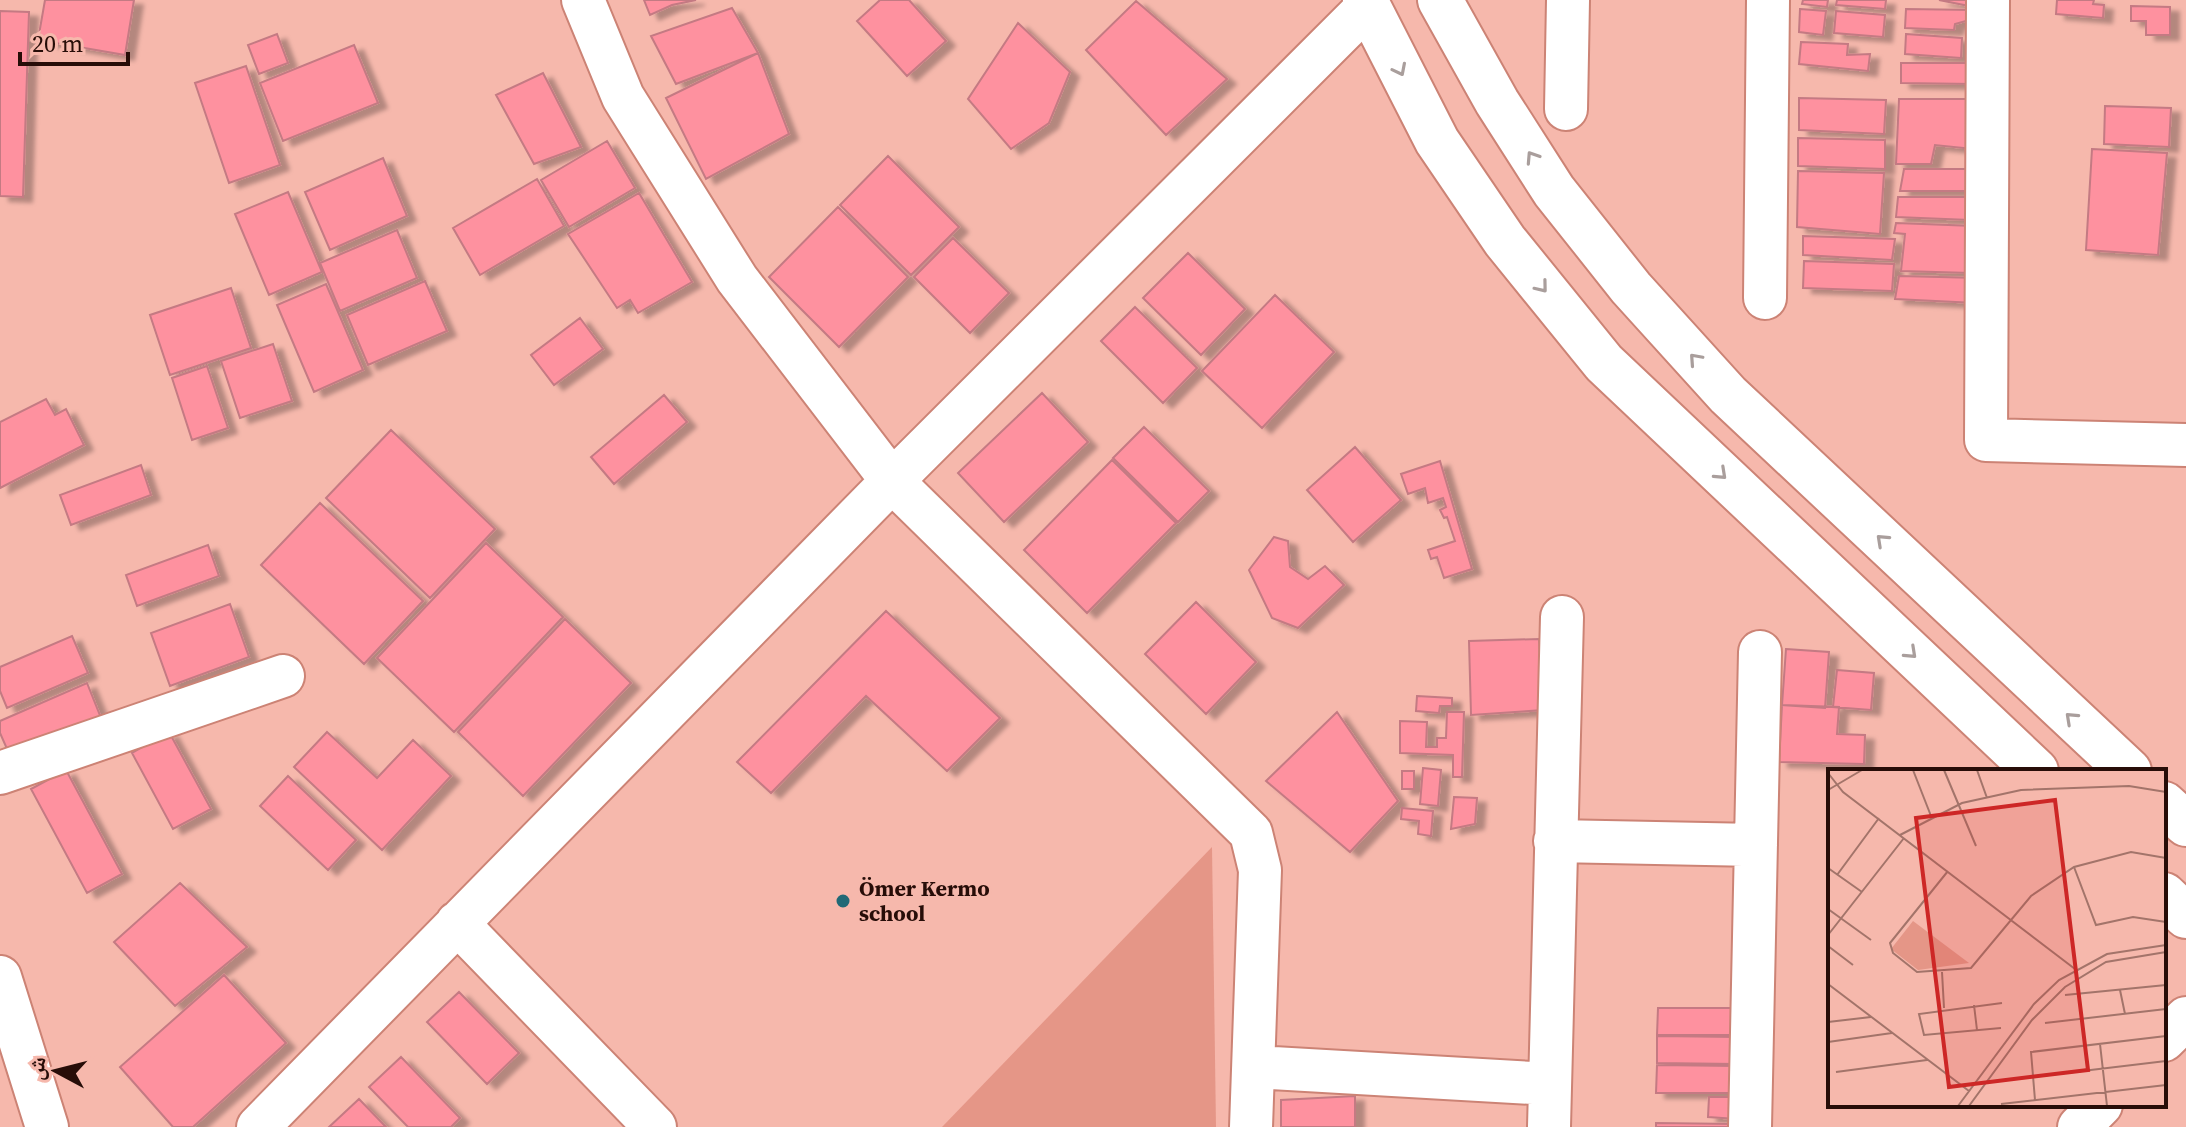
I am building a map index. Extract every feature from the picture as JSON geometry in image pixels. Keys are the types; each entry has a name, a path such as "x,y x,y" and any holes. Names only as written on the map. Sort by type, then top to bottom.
{"street":[{"path":"583,0 623,97 737,279 892,481 1251,833 1260,870 1251,1127"},
{"path":"1440,0 1497,102 1554,191 1631,288 1728,395 2127,769"},
{"path":"1566,109 1568,0"},
{"path":"1765,298 1768,0"},
{"path":"1988,0 1986,440 2186,445"},
{"path":"258,1127 892,481 1367,3 1437,141 1505,241 1604,363 2034,769"},
{"path":"1549,1127 1562,617"},
{"path":"1750,1127 1760,652"},
{"path":"0,773 283,676"},
{"path":"2166,806 2186,824"},
{"path":"1555,841 1756,845"},
{"path":"2166,897 2186,916"},
{"path":"457,923 655,1127"},
{"path":"2,993 47,1127"},
{"path":"2166,1038 2186,1018"},
{"path":"1255,1067 1550,1084"},
{"path":"2079,1127 2099,1107"}],"shaded area":[{"path":"1212,847 1216,1127 942,1127"}],"building":[{"path":"45,0 134,0 125,55 38,40"},
{"path":"644,0 696,0 672,5 650,15"},
{"path":"880,0 909,0 946,41 907,76 857,21"},
{"path":"1803,0 1828,0 1827,7 1802,4"},
{"path":"1837,0 1886,0 1885,9 1836,5"},
{"path":"1939,0 1969,0 1969,6"},
{"path":"2057,0 2094,0 2093,4 2104,5 2103,18 2056,14"},
{"path":"1136,1 1227,79 1166,135 1086,50"},
{"path":"2131,6 2170,7 2170,35 2146,35 2146,21 2131,21"},
{"path":"732,8 758,53 676,84 651,36"},
{"path":"1800,9 1826,11 1823,35 1799,32"},
{"path":"1906,9 1974,10 1973,19 1955,24 1954,30 1905,28"},
{"path":"0,11 29,12 23,197 0,196"},
{"path":"1836,11 1885,15 1883,37 1834,33"},
{"path":"1018,23 1070,72 1049,123 1011,149 968,99"},
{"path":"277,34 288,63 259,74 248,45"},
{"path":"1906,34 1962,38 1961,58 1905,54"},
{"path":"1801,42 1848,44 1847,55 1870,54 1868,71 1799,64"},
{"path":"354,45 378,103 283,141 260,83"},
{"path":"758,53 789,134 706,179 666,98"},
{"path":"1901,63 1974,63 1974,84 1901,83"},
{"path":"246,66 280,165 229,183 195,83"},
{"path":"543,73 581,147 534,164 496,95"},
{"path":"1799,98 1886,100 1884,134 1799,130"},
{"path":"1899,99 1975,99 1973,149 1935,145 1931,164 1896,164"},
{"path":"2105,106 2171,108 2169,147 2104,144"},
{"path":"1798,138 1885,140 1885,169 1798,166"},
{"path":"607,141 635,188 569,227 541,180"},
{"path":"2092,149 2167,153 2158,255 2086,250"},
{"path":"888,156 959,227 911,275 840,205"},
{"path":"383,158 407,216 330,250 305,192"},
{"path":"1904,169 1976,169 1972,191 1900,191"},
{"path":"1798,171 1884,173 1880,234 1797,227"},
{"path":"537,179 564,226 480,275 453,228"},
{"path":"288,192 322,272 269,295 235,214"},
{"path":"639,193 692,282 638,313 630,300 617,308 568,234"},
{"path":"1898,197 1972,197 1970,220 1896,217"},
{"path":"838,207 908,277 839,347 769,277"},
{"path":"1896,223 1974,226 1971,273 1901,271 1905,234 1894,233"},
{"path":"397,230 417,278 340,311 320,263"},
{"path":"1803,236 1895,239 1892,260 1803,255"},
{"path":"953,238 1009,293 970,333 914,277"},
{"path":"1188,253 1245,309 1201,355 1143,298"},
{"path":"1804,261 1894,264 1892,291 1803,288"},
{"path":"1899,276 1979,278 1976,303 1895,299"},
{"path":"425,281 447,331 368,365 347,315"},
{"path":"326,284 363,370 314,392 277,305"},
{"path":"231,288 251,348 170,375 150,315"},
{"path":"1275,295 1334,352 1262,428 1202,371"},
{"path":"1135,307 1197,368 1163,403 1101,341"},
{"path":"580,318 603,349 554,385 531,355"},
{"path":"273,344 292,401 240,418 221,361"},
{"path":"207,366 228,428 192,440 172,378"},
{"path":"1042,393 1088,442 1004,522 958,473"},
{"path":"664,395 687,422 614,484 591,457"},
{"path":"46,399 55,415 66,409 84,445 0,488 0,422"},
{"path":"1144,427 1209,491 1178,522 1113,458"},
{"path":"391,430 495,529 430,598 326,498"},
{"path":"1355,447 1401,500 1353,542 1307,490"},
{"path":"1112,460 1176,523 1087,613 1024,550"},
{"path":"1440,461 1472,569 1444,578 1437,557 1431,559 1428,550 1455,541 1447,517 1444,518 1440,510 1446,507 1443,498 1428,503 1425,488 1408,494 1401,474"},
{"path":"141,465 151,495 71,525 60,495"},
{"path":"320,503 423,601 364,664 261,565"},
{"path":"1274,537 1288,541 1290,567 1308,579 1325,566 1344,585 1298,628 1272,618 1249,570"},
{"path":"486,543 563,617 454,732 377,658"},
{"path":"208,545 219,576 137,606 126,575"},
{"path":"1196,602 1256,662 1206,714 1145,654"},
{"path":"230,604 249,657 170,686 151,633"},
{"path":"886,611 1000,718 947,771 866,696 771,793 737,762"},
{"path":"565,619 631,683 523,796 458,732"},
{"path":"72,636 88,673 7,708 0,691 0,667"},
{"path":"1539,639 1543,710 1471,715 1469,641"},
{"path":"1786,649 1829,652 1825,708 1782,705"},
{"path":"1837,670 1874,673 1871,710 1833,707"},
{"path":"87,683 101,718 11,758 0,733 0,721"},
{"path":"1417,696 1452,698 1452,706 1440,706 1439,713 1416,711"},
{"path":"1782,705 1839,707 1837,734 1865,735 1864,764 1779,762"},
{"path":"1337,712 1398,801 1350,852 1266,781"},
{"path":"1447,712 1464,712 1462,777 1453,777 1453,755 1400,753 1400,721 1427,722 1426,747 1437,747 1437,738 1446,738"},
{"path":"169,732 211,809 173,829 132,753"},
{"path":"327,732 377,778 413,740 451,776 382,850 294,767"},
{"path":"1423,768 1441,770 1438,806 1420,804"},
{"path":"66,770 122,874 87,893 31,789"},
{"path":"1402,771 1414,771 1414,789 1402,789"},
{"path":"288,776 356,840 328,870 260,806"},
{"path":"1454,797 1477,798 1475,824 1451,829"},
{"path":"1402,808 1433,811 1431,836 1418,834 1419,821 1401,819"},
{"path":"180,883 247,947 175,1006 114,942"},
{"path":"224,975 286,1043 193,1127 173,1127 120,1067"},
{"path":"459,992 519,1053 487,1084 427,1022"},
{"path":"1658,1008 1737,1008 1737,1035 1657,1035"},
{"path":"1657,1036 1737,1037 1736,1064 1657,1063"},
{"path":"401,1057 460,1118 451,1127 408,1127 369,1087"},
{"path":"1657,1065 1736,1066 1736,1093 1656,1093"},
{"path":"1355,1096 1355,1127 1281,1127 1281,1100"},
{"path":"1709,1097 1737,1097 1737,1119 1708,1117"},
{"path":"359,1099 386,1127 329,1127"},
{"path":"1656,1123 1735,1124 1735,1127 1656,1127"}],"place":[{"name":"Ömer Kermo school","path":"843,901"}]}
